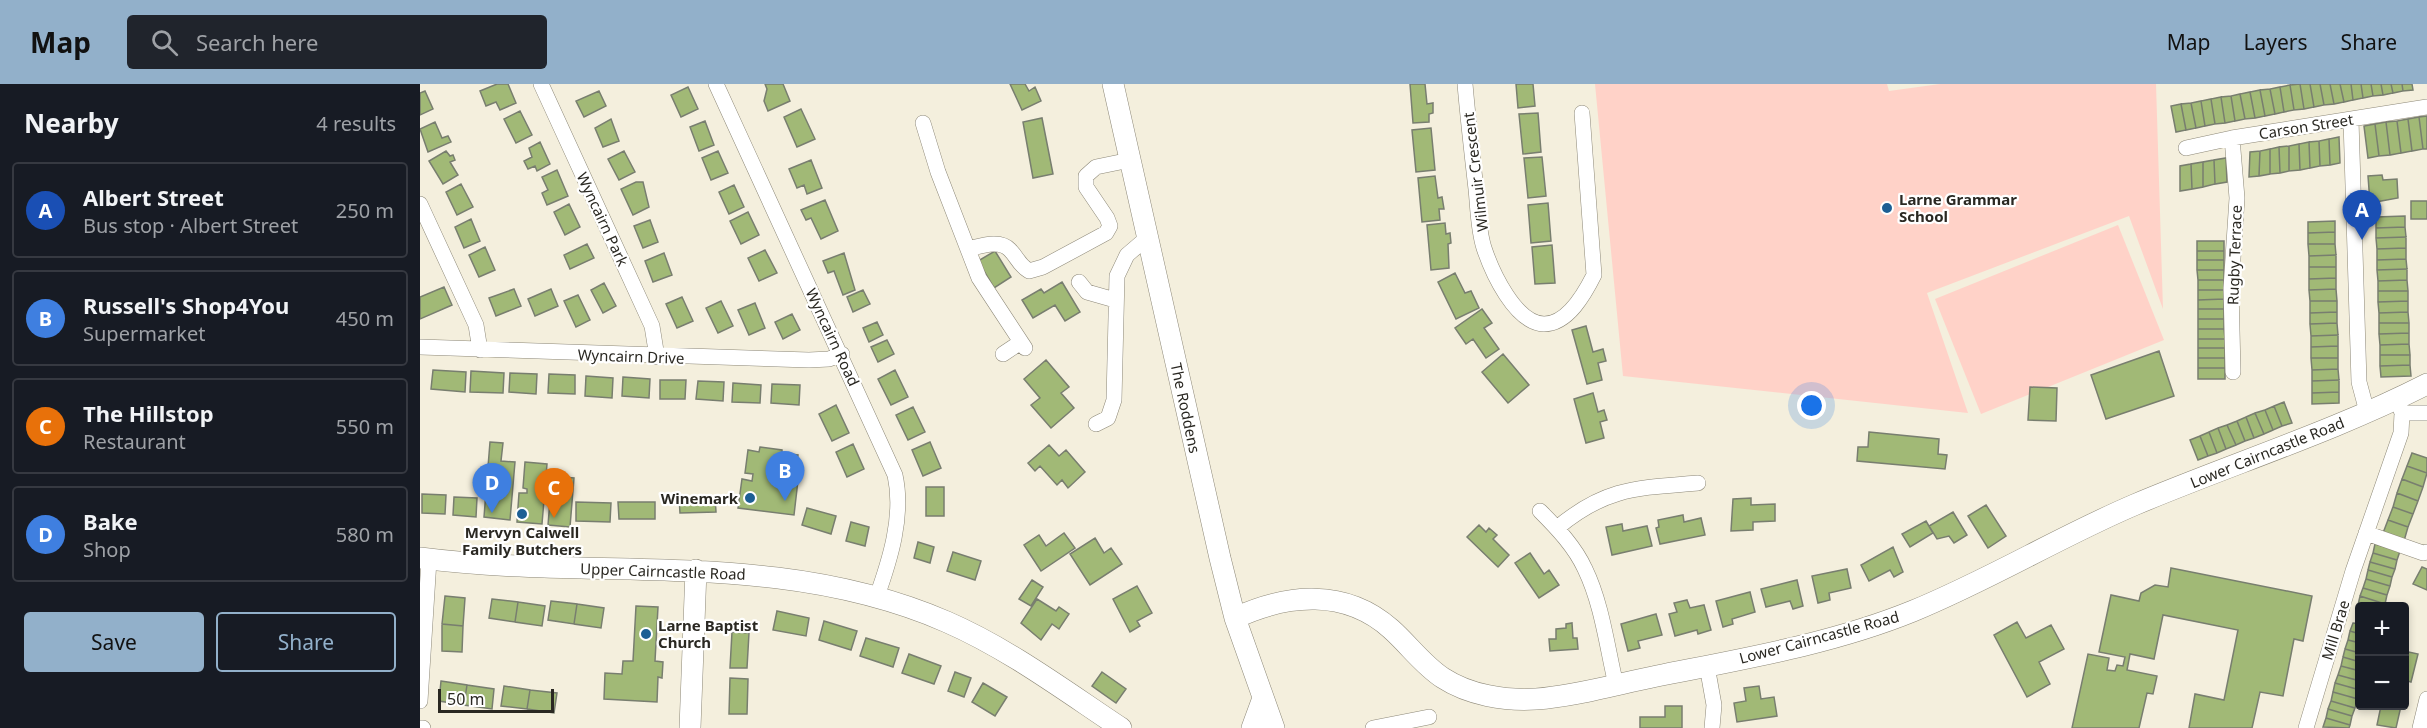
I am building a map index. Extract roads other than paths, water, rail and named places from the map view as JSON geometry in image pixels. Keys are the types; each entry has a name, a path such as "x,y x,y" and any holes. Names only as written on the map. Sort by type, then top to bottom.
{"street":[{"name":"Wyncairn Park","path":"541,84 652,326 657,357"},
{"name":"Wyncairn Road","path":"716,84 842,354 892,467 898,486 896,526 876,599"},
{"name":"The Roddens","path":"1113,84 1235,618 1274,728"},
{"name":"Wilmuir Crescent","path":"1465,84 1484,248 1497,278 1516,308 1528,320 1542,324 1563,316 1585,294 1594,275 1582,113"},
{"name":"Carson Street","path":"2186,148 2232,138 2427,107"},
{"path":"2351,120 2359,382 2367,412"},
{"path":"930,128 938,172 979,278 1023,345 1003,354"},
{"name":"Rugby Terrace","path":"2232,138 2236,198 2231,288 2233,372"},
{"path":"968,249 999,243 1010,249 1017,264 1029,272 1106,234 1110,226 1086,187 1086,176 1096,167 1130,160"},
{"path":"420,204 476,325 480,350"},
{"path":"1096,424 1108,418 1114,400 1117,276 1127,255 1148,237"},
{"path":"1079,282 1087,292 1115,300"},
{"name":"Wyncairn Drive","path":"420,347 657,357 816,360 842,354"},
{"name":"Lower Cairncastle Road","path":"1235,618 1264,605 1294,599 1314,597 1337,600 1359,608 1376,618 1390,628 1434,672 1447,681 1475,692 1496,698 1538,699 1616,685 1838,635 1909,613 2135,505 2367,412 2399,406 2427,384"},
{"path":"2399,406 2427,413"},
{"name":"Mill Brae","path":"2306,728 2366,533 2396,450 2399,406"},
{"path":"1557,528 1592,502 1619,492 1698,483"},
{"path":"1540,511 1557,528 1582,562 1590,580 1616,685"},
{"path":"2366,533 2423,553 2427,552"},
{"path":"420,701 424,559"},
{"name":"Upper Cairncastle Road","path":"424,559 536,568 696,570 791,579 876,599 945,621 984,639 1121,728"},
{"path":"690,728 696,570"},
{"path":"1707,666 1714,705 1713,728"},
{"path":"1252,728 1263,698"},
{"path":"2420,728 2427,699"},
{"path":"1373,728 1429,717"}],"place":[{"name":"Larne Grammar School","path":"1887,208"},
{"name":"Albert Street","path":"2362,240"},
{"name":"Winemark","path":"750,498"},
{"name":"Russell's Shop4You","path":"785,501"},
{"name":"Bake","path":"492,513"},
{"name":"Mervyn Calwell Family Butchers","path":"522,514"},
{"name":"The Hillstop","path":"554,518"},
{"name":"Larne Baptist Church","path":"646,634"}]}
